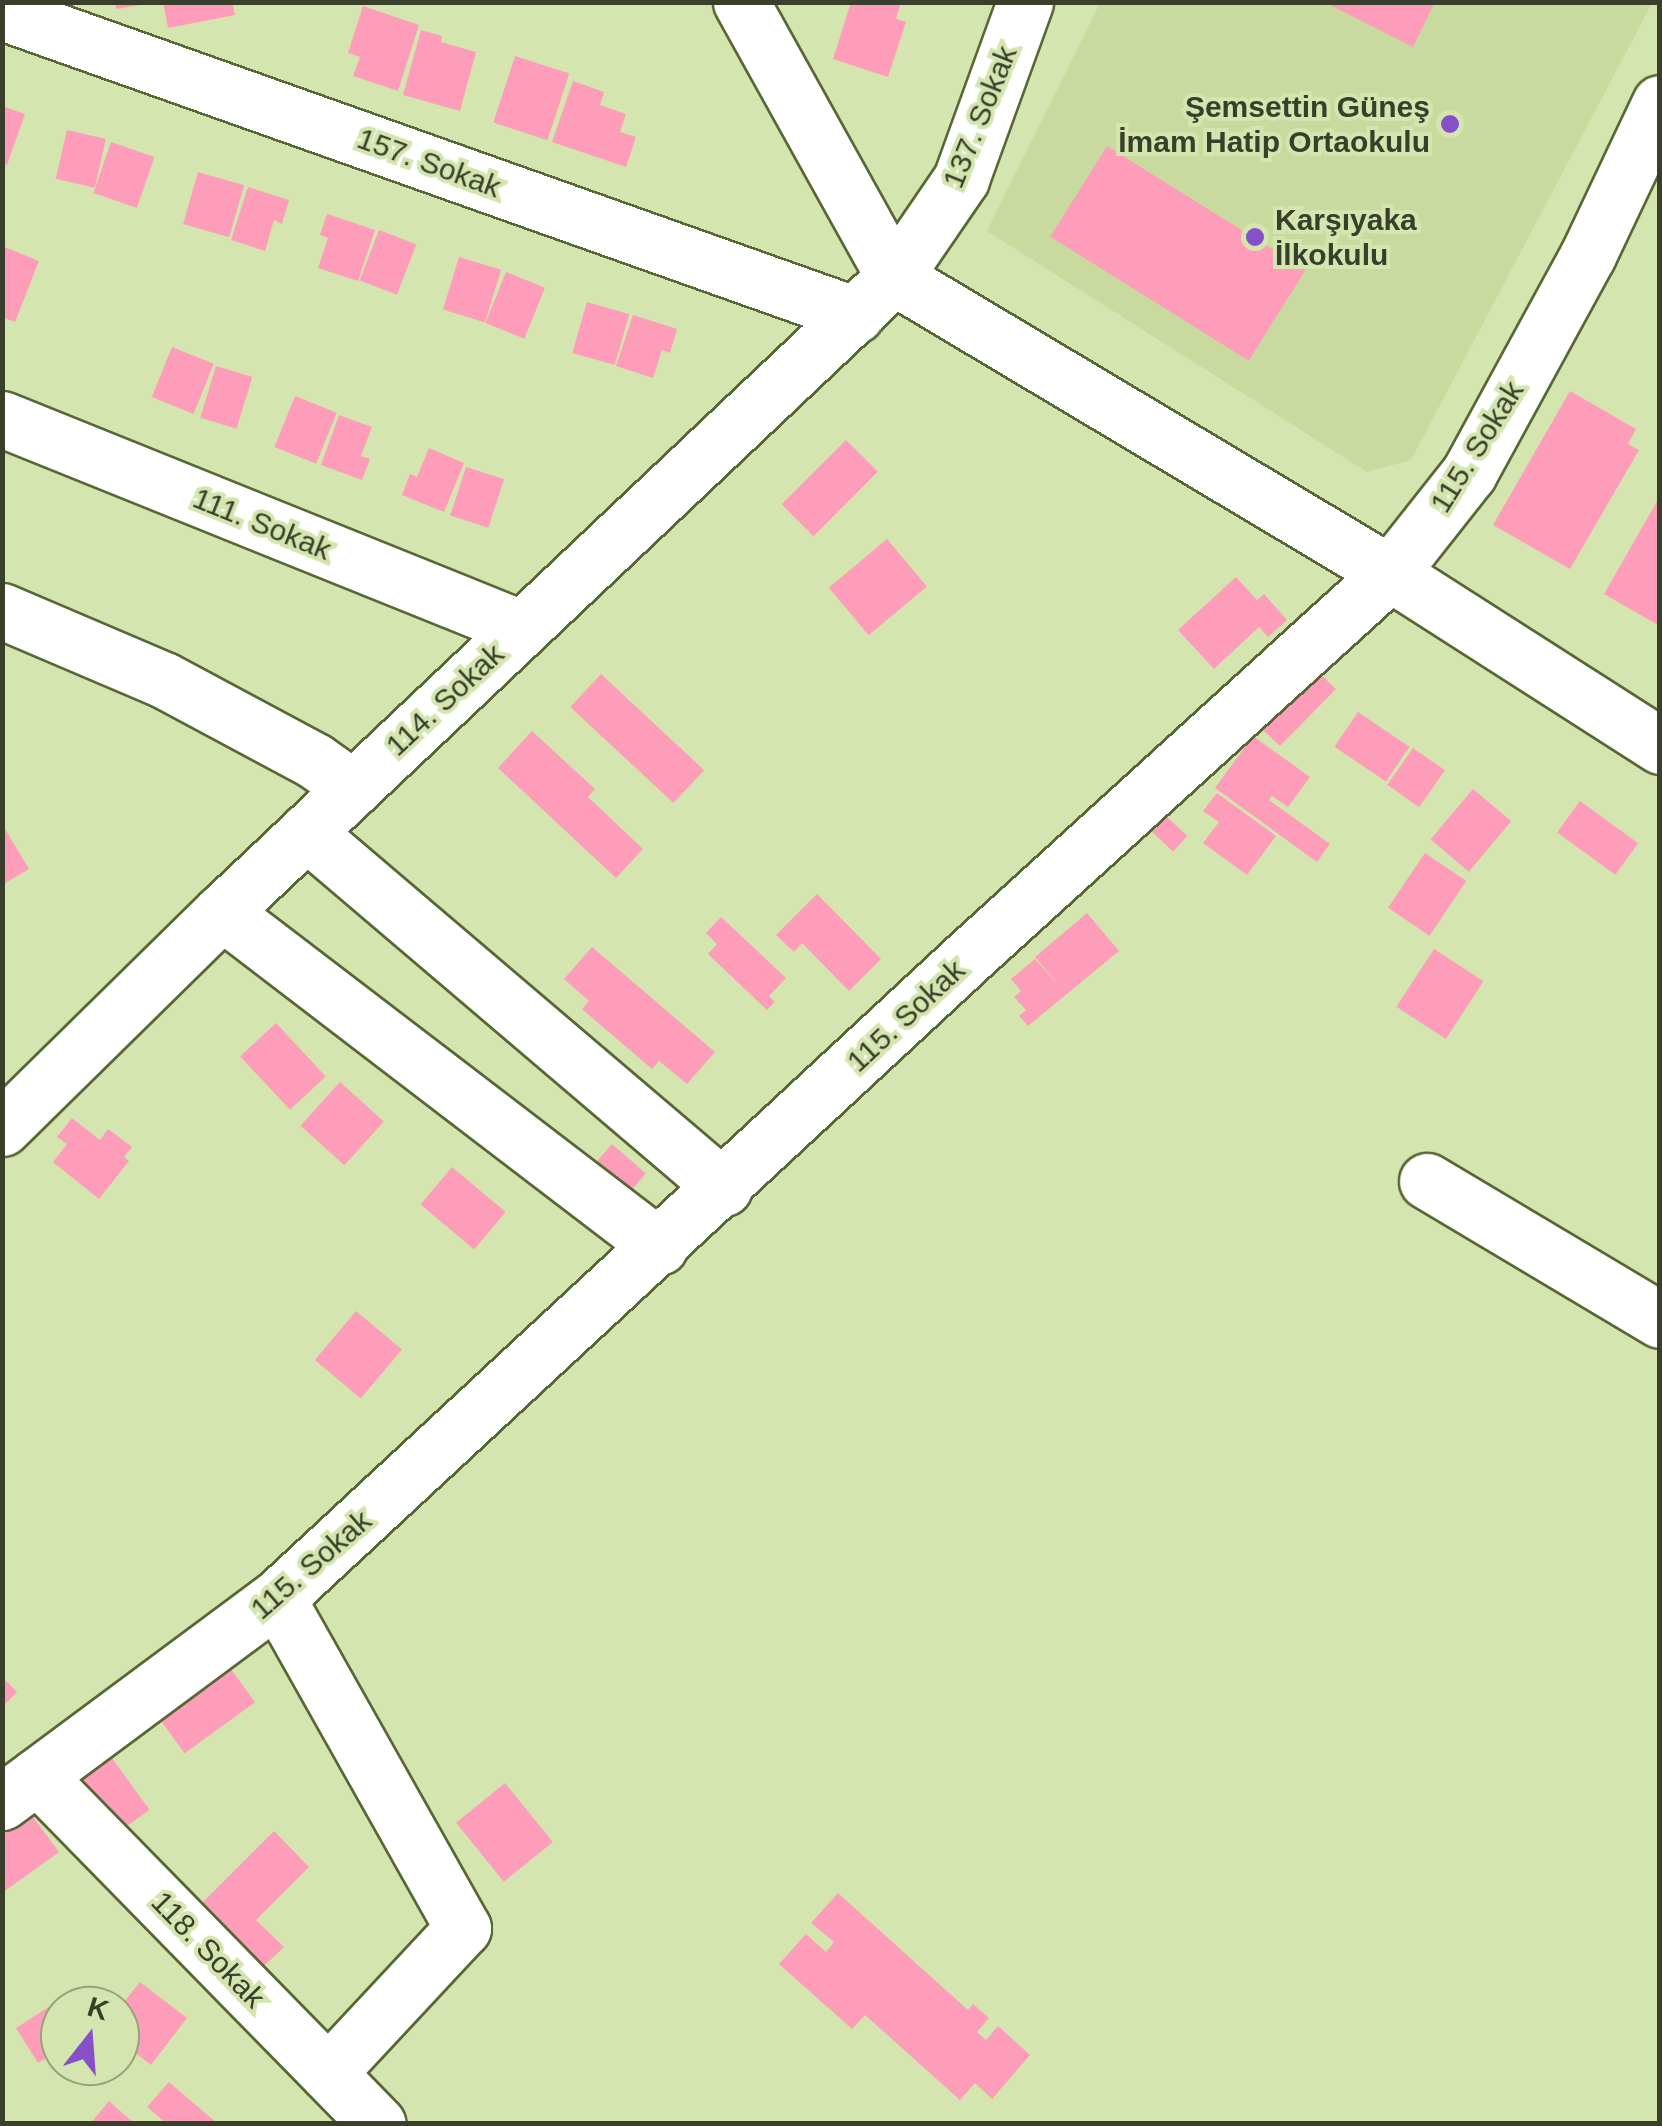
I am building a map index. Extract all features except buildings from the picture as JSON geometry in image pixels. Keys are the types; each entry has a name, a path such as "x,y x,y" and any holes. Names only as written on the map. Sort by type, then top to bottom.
{"street":[{"path":"741,2 894,277 1390,574 1660,746"},
{"name":"137. Sokak","path":"894,277 961,179 1025,2"},
{"name":"157. Sokak","path":"2,12 856,315"},
{"name":"115. Sokak","path":"20,1789 277,1598 724,1188 968,957 1390,574 1469,473 1588,255 1660,103"},
{"name":"114. Sokak","path":"2,1128 222,912 894,277"},
{"name":"111. Sokak","path":"2,420 521,628"},
{"path":"2,611 164,680 315,762 352,788"},
{"path":"306,832 724,1188"},
{"path":"222,912 660,1247"},
{"path":"1427,1180 1660,1320"},
{"path":"277,1598 464,1928 328,2072"},
{"name":"118. Sokak","path":"20,1789 328,2072 378,2124"}],"shaded area":[{"name":"Karşıyaka İlkokulu","path":"1100,3 1652,3 1411,460 1367,472 987,231"}],"place":[{"name":"Şemsettin Güneş İmam Hatip Ortaokulu","path":"1450,124"},
{"name":"Karşıyaka İlkokulu","path":"1255,237"}]}
